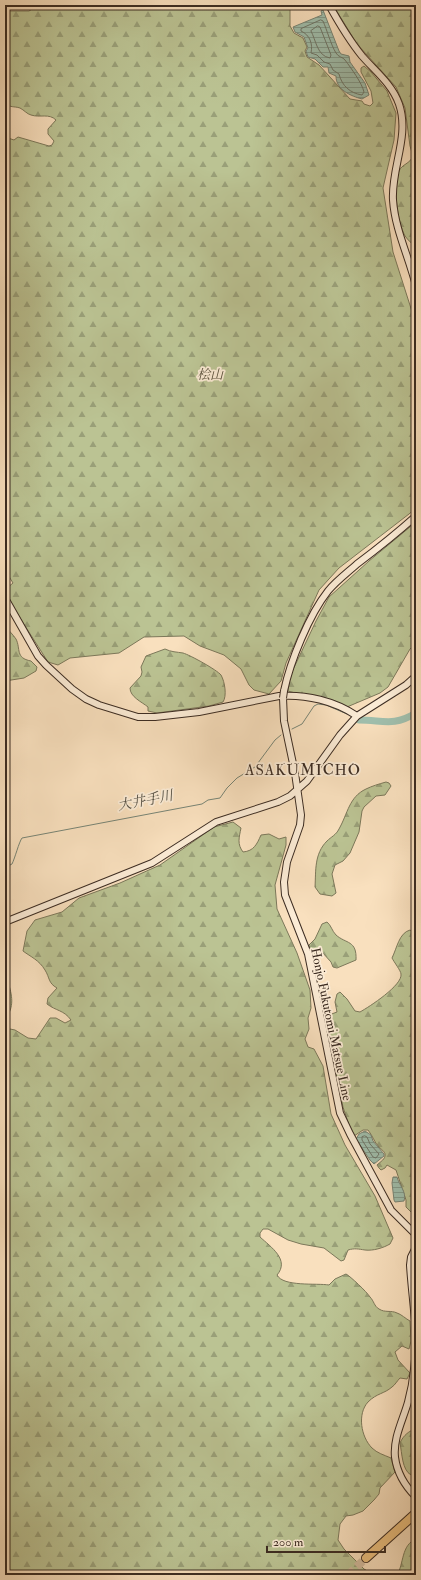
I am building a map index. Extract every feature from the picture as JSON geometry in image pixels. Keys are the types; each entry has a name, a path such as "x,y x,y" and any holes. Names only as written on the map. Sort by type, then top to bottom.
{"highway":[{"path":"366,1558 416,1513"}],"street":[{"path":"328,5 352,44 388,83 399,104 403,127 402,142 395,173 393,200 398,227 416,286"},
{"name":"Honjo Fukutomi Matsue Line","path":"416,516 347,572 328,591 313,616 296,652 288,672 283,698 284,721 298,790 301,815 300,825 287,862 284,882 285,895 308,954 338,1104 350,1134 391,1210 416,1235"},
{"path":"5,598 38,656 72,689 86,699 99,705 138,717 155,718 199,712 291,695 312,698 329,703 357,716"},
{"path":"5,922 152,863 210,825 278,802 298,790 307,781 340,735 357,716 406,685 416,676"},
{"path":"416,1247 411,1258 410,1265 415,1316 414,1367 410,1392 396,1440 395,1452 399,1473 416,1497"}],"green space":[{"name":"桧山","path":"39,5 290,5 290,26 294,33 303,38 307,47 305,51 307,57 319,65 350,99 362,101 364,104 370,106 373,103 371,91 361,72 361,68 364,66 387,91 396,113 394,140 383,188 393,252 415,321 413,348 416,359 416,508 339,568 319,590 286,663 281,681 269,694 254,690 249,685 241,669 224,655 200,646 184,636 144,637 119,653 70,658 58,665 48,662 6,596 7,588 13,583 5,570 5,137 14,140 18,137 49,146 52,145 54,141 48,134 48,129 56,120 47,116 34,116 28,114 20,108 7,105 5,103 5,47 7,46 5,41 5,11 29,11"},
{"path":"333,5 416,5 416,247 405,236 402,230 396,195 399,171 412,159 413,156 410,146 405,108 396,87 357,44"},
{"path":"416,522 416,643 410,649 388,687 380,693 347,707 288,691 290,676 329,597"},
{"path":"5,627 16,639 19,653 23,658 31,661 37,667 36,671 24,678 5,681"},
{"path":"165,649 186,654 219,673 224,685 225,696 223,702 209,706 157,713 148,711 148,707 134,697 130,688 141,676 141,667 146,656"},
{"path":"386,782 391,786 385,795 376,796 364,807 359,832 350,853 343,861 335,865 332,874 336,893 332,896 320,894 315,887 316,869 320,851 327,841 338,831 352,801 356,796 366,789"},
{"path":"233,822 241,828 239,844 243,852 252,849 261,835 269,834 279,839 286,837 286,845 275,885 277,909 297,953 310,990 311,1008 308,1018 309,1029 305,1039 308,1047 314,1049 323,1066 331,1114 345,1145 375,1196 393,1238 390,1244 378,1249 348,1250 344,1260 341,1261 324,1248 288,1240 268,1229 263,1229 260,1233 260,1237 278,1254 281,1264 277,1275 280,1279 301,1284 329,1285 335,1279 346,1274 366,1292 377,1308 399,1314 410,1321 411,1341 409,1349 402,1346 395,1352 398,1360 410,1373 407,1379 400,1378 389,1389 374,1397 368,1402 362,1413 362,1425 365,1438 372,1448 391,1458 395,1472 380,1488 379,1494 363,1511 346,1516 340,1524 338,1540 344,1549 372,1575 5,1575 5,1028 15,1030 28,1038 36,1039 50,1018 56,1018 65,1023 71,1020 63,1012 47,1004 48,998 57,988 51,982 40,964 23,951 27,931 35,920 62,912 79,898 120,883 160,865 214,827"},
{"path":"327,922 336,935 353,946 355,949 356,960 337,968 333,967 331,962 322,952 318,954 311,954 309,945 315,939 322,924"},
{"path":"410,930 416,934 416,951 412,959 416,968 416,1213 412,1213 406,1207 406,1200 396,1170 387,1165 381,1170 377,1165 384,1159 385,1153 377,1145 368,1130 363,1130 354,1136 351,1131 343,1107 325,1020 329,1015 337,1012 335,1002 337,994 340,992 355,1011 360,1012 385,995 397,984 401,974 392,958 403,934"},
{"path":"5,980 8,982 12,1001 10,1010 5,1019"},
{"path":"413,1430 416,1433 416,1474 411,1475 408,1473 404,1465 400,1443 405,1435"},
{"path":"416,1539 416,1575 397,1575 405,1550 411,1542"}],"water":[{"path":"323,10 339,51 341,54 349,56 350,62 365,83 369,95 362,99 341,89 336,76 329,73 328,67 323,67 315,59 308,57 306,51 308,48 304,37 295,32 293,27 322,15 321,11"},
{"path":"365,1131 371,1135 373,1141 384,1154 384,1156 374,1164 356,1139 359,1134"},
{"path":"393,1177 397,1177 405,1198 404,1201 395,1202 394,1200 392,1183"}],"waterway":[{"name":"大井手川","path":"292,729 302,724 314,706 318,704 326,705 347,714"},
{"name":"大井手川","path":"359,720 388,722 401,720 416,713"},
{"name":"大井手川","path":"5,865 8,866 12,864 22,838 202,804 208,800 220,798 237,778 255,767 275,740 281,735"}],"tunnel":[{"path":"348,1575 366,1558"}],"district":[{"name":"ASAKUMICHO","path":"303,770"}]}
